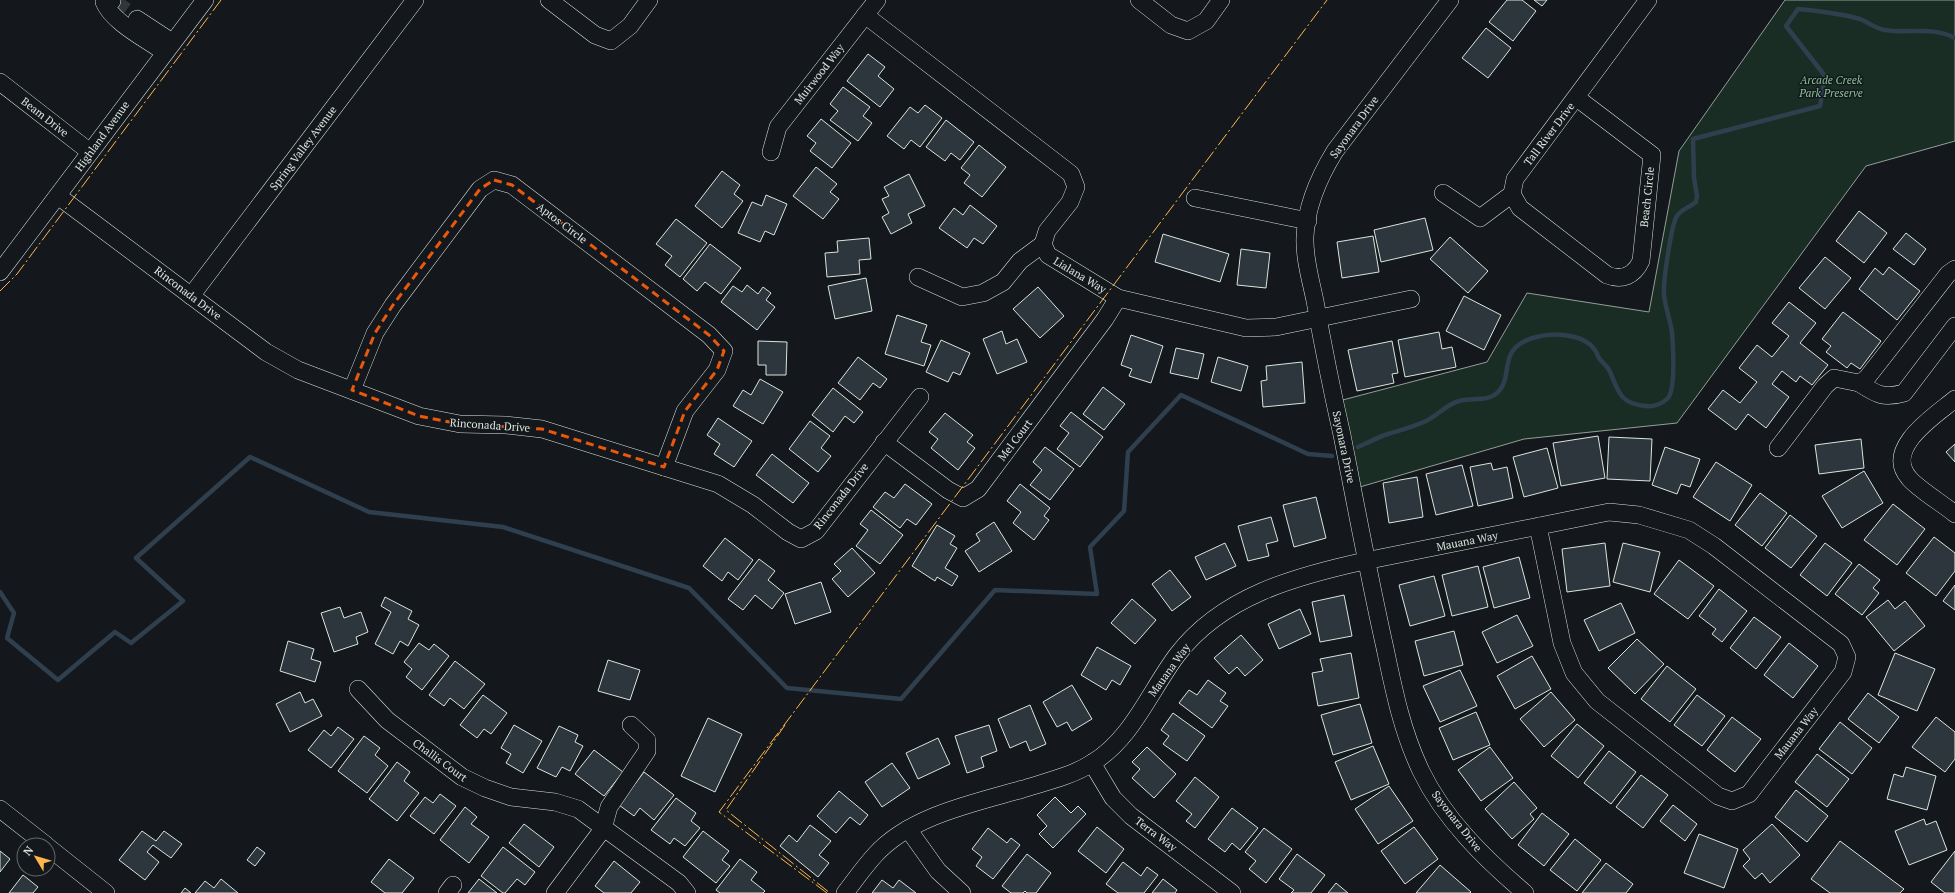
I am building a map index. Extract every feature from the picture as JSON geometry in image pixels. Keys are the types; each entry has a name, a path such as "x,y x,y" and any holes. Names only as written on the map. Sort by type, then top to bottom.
{"street":[{"name":"Highland Avenue","path":"0,272 204,0"},
{"name":"Spring Valley Avenue","path":"191,296 415,0"},
{"path":"549,0 595,35 611,41 630,26 649,0"},
{"name":"Muirwood Way","path":"771,152 778,127 877,0"},
{"path":"1139,0 1172,25 1188,31 1206,21 1221,0"},
{"name":"Sayonara Drive","path":"1450,0 1335,151 1322,174 1310,205 1305,238 1318,319 1353,489 1365,561 1403,729 1421,772 1438,800 1462,832 1495,868 1525,893"},
{"name":"Tall River Drive","path":"1512,194 1515,179 1577,98 1648,0"},
{"path":"108,2 107,9 117,18 168,47"},
{"path":"865,15 1072,174 1076,187 1070,202 1047,231 1043,244 1020,261 1002,282 983,293 962,297 918,277"},
{"path":"137,18 168,47"},
{"name":"Beam Drive","path":"0,82 90,152"},
{"name":"Beach Circle","path":"1512,194 1520,208 1607,275 1615,278 1624,277 1637,269 1641,261 1652,155 1577,98"},
{"name":"Aptos Circle","path":"352,390 375,333 393,305 480,189 494,180 512,185 709,335 724,351 717,370 685,410 664,467"},
{"path":"1443,193 1480,218 1512,194"},
{"name":"Rinconada Drive","path":"58,196 266,352 298,370 418,416 460,424 506,425 542,429 718,484 753,506 788,532 801,539 816,531 920,397"},
{"path":"1195,198 1308,221"},
{"name":"Lialana Way","path":"1043,244 1048,255 1118,298 1246,328 1276,327 1411,299"},
{"path":"1859,383 1866,379 1953,274"},
{"name":"Mel Court","path":"884,442 948,490 963,498 978,489 1105,319 1118,298"},
{"path":"1778,448 1825,386 1834,378 1859,383 1879,395 1892,396 1904,393 1955,326"},
{"path":"1955,399 1913,434 1904,450 1902,464 1908,477 1955,514"},
{"name":"Mauana Way","path":"845,893 875,855 890,841 908,829 949,811 1055,779 1092,763 1114,745 1132,723 1177,655 1200,629 1226,610 1260,592 1308,574 1365,561 1538,526 1610,512 1639,515 1689,530 1714,546 1841,644 1847,657 1843,672 1749,794 1732,801 1718,796 1597,701 1574,673 1562,644 1538,526"},
{"name":"Challis Court","path":"358,689 387,720 462,777 485,788 512,797 554,802 578,810 679,883 687,893"},
{"path":"555,893 603,829 609,807 647,751 647,740 631,725"},
{"name":"Terra Way","path":"1092,763 1113,798 1132,816 1232,893"},
{"path":"0,809 36,837"},
{"path":"908,829 938,871 962,893"},
{"path":"56,853 106,893"}],"highlighted area":[{"path":"494,180 512,185 709,335 724,351 717,370 685,411 664,467 542,429 460,424 419,416 352,390 375,333 393,305 480,189"}],"green space":[{"name":"Arcade Creek Park Preserve","path":"1785,0 1955,0 1955,141 1866,166 1677,423 1524,439 1353,489 1335,402 1487,362 1527,293 1649,312 1679,151"}],"building":[{"path":"1507,0 1522,0 1536,11 1513,41 1489,22"},
{"path":"1534,0 1547,0 1542,6"},
{"path":"1486,28 1511,48 1488,78 1462,58"},
{"path":"868,54 885,67 878,76 894,89 880,107 847,81"},
{"path":"843,87 870,107 863,116 872,123 858,141 830,120 838,111 830,104"},
{"path":"925,105 942,118 920,147 911,140 904,149 887,136 910,107 918,113"},
{"path":"821,119 851,143 832,168 810,151 816,143 807,136"},
{"path":"946,120 974,142 960,160 951,153 945,161 926,147"},
{"path":"979,145 1006,167 982,197 964,183 970,175 961,168"},
{"path":"816,167 837,184 830,192 839,199 823,219 793,196"},
{"path":"722,171 740,185 734,194 743,201 722,228 695,206"},
{"path":"909,174 925,206 908,214 912,223 891,234 882,217 889,213 882,199 889,196 884,187"},
{"path":"766,195 787,204 774,235 765,231 760,242 738,233 752,202 762,206"},
{"path":"970,205 997,226 983,244 974,238 967,248 939,228 954,208 963,215"},
{"path":"1859,211 1887,233 1864,263 1836,241"},
{"path":"1425,218 1433,250 1381,262 1374,230"},
{"path":"676,219 707,243 680,277 665,265 672,256 656,244"},
{"path":"1906,233 1926,249 1914,265 1893,249"},
{"path":"1163,234 1229,254 1220,282 1155,262"},
{"path":"1373,236 1379,272 1342,278 1337,242"},
{"path":"1450,237 1488,271 1468,293 1430,259"},
{"path":"869,238 871,259 859,260 860,274 827,277 825,253 838,252 837,241"},
{"path":"710,244 741,268 721,294 705,282 697,291 683,279"},
{"path":"1241,249 1270,253 1266,288 1237,285"},
{"path":"1825,257 1851,278 1825,309 1799,288"},
{"path":"1889,267 1920,291 1897,320 1859,289 1875,268 1883,275"},
{"path":"866,278 872,311 835,319 828,286"},
{"path":"747,285 758,294 763,287 771,293 766,300 775,307 757,330 721,302 733,286 742,292"},
{"path":"1038,287 1064,316 1040,338 1013,309"},
{"path":"1464,296 1501,315 1484,350 1446,331"},
{"path":"1789,302 1816,323 1800,343 1828,365 1812,385 1800,376 1796,382 1782,371 1772,384 1789,397 1766,428 1748,414 1736,430 1708,409 1723,390 1740,403 1757,382 1739,368 1757,345 1772,357 1789,336 1772,323"},
{"path":"1843,312 1881,341 1860,369 1851,363 1847,368 1826,352 1831,346 1822,339"},
{"path":"897,315 927,325 921,342 931,345 924,366 885,354"},
{"path":"1002,331 1006,344 1017,339 1027,362 997,374 983,339"},
{"path":"1439,332 1442,349 1452,347 1456,367 1405,377 1398,340"},
{"path":"1131,335 1163,346 1151,383 1129,376 1132,369 1121,365"},
{"path":"941,340 970,353 960,375 953,372 948,382 926,372"},
{"path":"758,341 787,342 786,375 766,375 766,365 758,365"},
{"path":"1392,341 1398,373 1392,374 1394,383 1357,391 1348,350"},
{"path":"1176,348 1204,354 1198,379 1170,373"},
{"path":"858,357 887,379 880,388 873,383 860,400 838,383"},
{"path":"1218,357 1248,366 1241,391 1211,382"},
{"path":"1302,362 1305,403 1263,407 1261,381 1267,380 1266,366"},
{"path":"760,379 783,392 763,424 733,406 743,390 751,395"},
{"path":"1103,387 1125,404 1104,430 1083,414"},
{"path":"833,388 863,412 854,423 845,416 833,432 812,415"},
{"path":"1071,412 1103,437 1080,467 1057,449 1069,433 1060,426"},
{"path":"945,413 973,435 967,442 975,448 958,470 931,448 938,439 929,432"},
{"path":"718,418 752,441 734,467 714,454 720,444 707,435"},
{"path":"810,421 830,436 821,448 831,456 818,472 789,449"},
{"path":"1598,436 1605,478 1561,486 1553,443"},
{"path":"1609,437 1652,439 1650,481 1607,479"},
{"path":"1861,439 1864,468 1819,474 1815,445"},
{"path":"1955,444 1955,462 1946,452"},
{"path":"1045,447 1074,469 1050,500 1030,485 1042,470 1033,462"},
{"path":"1665,447 1700,459 1690,487 1681,484 1677,494 1652,485"},
{"path":"1547,448 1558,488 1524,497 1513,457"},
{"path":"772,454 809,483 793,503 756,475"},
{"path":"1716,462 1752,485 1730,521 1693,497"},
{"path":"1491,463 1493,470 1507,467 1513,498 1478,506 1470,467"},
{"path":"1462,465 1473,506 1436,515 1426,474"},
{"path":"1864,471 1883,503 1842,528 1822,496"},
{"path":"1417,477 1423,517 1389,523 1383,483"},
{"path":"905,484 932,504 916,525 907,519 900,528 873,507 885,492 894,498"},
{"path":"1020,484 1050,508 1044,516 1049,520 1034,540 1013,523 1021,512 1007,501"},
{"path":"1760,493 1787,513 1762,546 1735,525"},
{"path":"1316,497 1326,538 1294,547 1283,505"},
{"path":"1893,504 1925,529 1897,565 1864,540"},
{"path":"871,510 903,535 880,564 856,546 868,530 860,524"},
{"path":"1790,515 1817,536 1791,568 1765,548"},
{"path":"1271,517 1278,541 1266,544 1269,556 1248,561 1238,526"},
{"path":"994,522 1012,551 979,572 965,551 980,541 976,534"},
{"path":"937,525 955,536 950,544 957,548 945,568 958,576 952,586 937,577 935,581 912,566"},
{"path":"1934,537 1955,553 1955,571 1936,596 1906,573"},
{"path":"725,538 753,560 738,580 728,572 722,581 703,566"},
{"path":"1225,543 1236,566 1206,580 1195,557"},
{"path":"1605,543 1610,586 1567,592 1562,549"},
{"path":"1623,543 1660,552 1650,592 1613,582"},
{"path":"1825,543 1852,563 1827,596 1800,575"},
{"path":"852,548 875,573 848,597 832,579 841,571 834,564"},
{"path":"1519,557 1530,598 1494,608 1483,567"},
{"path":"759,559 775,571 768,580 784,593 772,609 755,595 743,610 728,599"},
{"path":"1679,560 1714,586 1688,619 1654,594"},
{"path":"1859,564 1880,580 1873,588 1879,593 1862,615 1835,594"},
{"path":"1478,566 1488,607 1452,616 1442,575"},
{"path":"1170,570 1191,597 1172,611 1152,584"},
{"path":"1434,576 1445,616 1410,626 1399,585"},
{"path":"821,582 831,612 795,624 785,594"},
{"path":"1955,585 1955,610 1943,601"},
{"path":"1719,589 1747,611 1722,642 1712,634 1716,629 1699,616"},
{"path":"1344,595 1352,636 1320,642 1312,602"},
{"path":"385,597 412,611 408,619 419,625 408,646 400,641 393,654 375,644 391,612 381,606"},
{"path":"1132,599 1156,620 1135,644 1111,623"},
{"path":"1888,600 1895,609 1905,601 1925,626 1894,651 1866,617"},
{"path":"1621,603 1635,633 1599,651 1584,620"},
{"path":"340,607 344,618 361,612 368,632 356,637 358,644 334,652 321,613"},
{"path":"1300,609 1311,634 1279,649 1268,624"},
{"path":"1517,615 1533,646 1497,663 1482,632"},
{"path":"1754,617 1781,637 1756,669 1730,648"},
{"path":"1454,631 1463,665 1424,676 1415,641"},
{"path":"1241,635 1263,660 1245,676 1237,667 1229,674 1214,658"},
{"path":"1637,639 1664,664 1635,694 1608,668"},
{"path":"288,641 314,649 311,659 321,662 315,682 280,671"},
{"path":"419,643 429,650 434,644 449,656 422,690 406,677 412,669 404,662"},
{"path":"1789,643 1818,666 1793,698 1764,675"},
{"path":"1097,647 1131,666 1120,685 1112,680 1106,690 1081,675"},
{"path":"1351,653 1359,698 1318,706 1312,673 1323,671 1320,659"},
{"path":"1895,653 1935,669 1917,711 1878,695"},
{"path":"1532,656 1551,689 1515,709 1497,676"},
{"path":"608,660 640,670 630,700 598,691"},
{"path":"455,661 485,684 464,709 450,698 444,706 429,695"},
{"path":"1667,666 1696,689 1670,722 1641,699"},
{"path":"1460,670 1477,706 1440,722 1423,686"},
{"path":"1208,680 1226,693 1220,701 1228,706 1212,728 1179,703 1189,690 1197,695"},
{"path":"1072,685 1092,719 1072,731 1067,722 1057,727 1043,702"},
{"path":"300,692 305,703 313,699 322,716 290,732 276,704"},
{"path":"1551,692 1575,720 1544,747 1520,719"},
{"path":"1868,693 1899,717 1879,743 1848,719"},
{"path":"483,695 507,713 491,734 484,729 477,738 460,725"},
{"path":"1697,695 1725,716 1702,746 1674,725"},
{"path":"1360,704 1372,743 1333,755 1321,715"},
{"path":"1030,705 1046,744 1030,751 1026,741 1010,748 998,719"},
{"path":"1476,712 1490,745 1453,760 1439,728"},
{"path":"1173,713 1205,736 1187,761 1163,744 1169,736 1161,730"},
{"path":"1732,717 1761,739 1735,772 1707,750"},
{"path":"1936,717 1955,732 1955,759 1945,772 1912,747"},
{"path":"708,718 742,734 715,792 681,776"},
{"path":"1840,722 1872,748 1852,774 1819,749"},
{"path":"1577,724 1604,746 1578,778 1551,756"},
{"path":"514,725 542,741 523,773 506,763 511,754 501,748"},
{"path":"989,725 997,751 981,757 984,767 967,773 955,736"},
{"path":"559,726 578,735 575,742 583,746 570,771 562,767 556,777 537,768"},
{"path":"338,727 354,739 331,768 308,750 324,730 331,736"},
{"path":"364,736 380,748 375,755 388,766 367,793 338,771"},
{"path":"938,738 950,764 918,779 906,753"},
{"path":"1373,746 1389,784 1351,800 1335,762"},
{"path":"1147,747 1176,774 1154,798 1132,778 1140,769 1132,762"},
{"path":"1490,747 1513,778 1481,801 1458,770"},
{"path":"594,750 623,772 604,796 575,774"},
{"path":"1609,751 1636,772 1611,804 1584,783"},
{"path":"1817,754 1849,779 1827,807 1795,782"},
{"path":"397,762 410,772 404,781 419,793 397,821 369,799"},
{"path":"892,763 910,788 882,807 865,782"},
{"path":"1906,767 1936,776 1927,810 1887,799 1894,774 1903,777"},
{"path":"644,772 674,795 654,820 640,808 634,816 619,805"},
{"path":"1641,775 1668,795 1643,828 1616,807"},
{"path":"1195,777 1219,797 1195,828 1186,821 1192,814 1176,801"},
{"path":"1514,782 1537,808 1530,814 1534,819 1512,839 1485,809"},
{"path":"1389,786 1413,821 1378,844 1355,809"},
{"path":"1796,790 1828,816 1807,842 1775,817"},
{"path":"839,791 868,815 860,825 850,817 836,833 817,816"},
{"path":"440,794 456,806 434,834 410,816 425,797 433,803"},
{"path":"1055,797 1071,813 1078,806 1086,814 1053,848 1039,834 1047,826 1037,815"},
{"path":"676,798 696,813 691,821 700,828 685,846 674,838 670,844 651,830"},
{"path":"1673,805 1697,824 1685,841 1660,821"},
{"path":"465,807 477,817 471,824 489,837 469,863 440,840"},
{"path":"1232,808 1258,828 1240,850 1232,843 1225,852 1208,839"},
{"path":"1542,813 1569,834 1544,866 1518,845"},
{"path":"1924,819 1926,825 1936,821 1947,850 1909,865 1895,831"},
{"path":"524,824 554,847 539,867 509,843"},
{"path":"1772,824 1800,855 1770,883 1762,873 1755,879 1743,866 1750,859 1743,850"},
{"path":"810,825 831,841 819,855 829,863 818,877 780,846 789,835 797,842"},
{"path":"1097,827 1124,849 1106,873 1078,851"},
{"path":"1414,827 1438,859 1405,884 1381,851"},
{"path":"988,828 1007,843 1011,838 1020,845 993,879 976,866 982,857 972,849"},
{"path":"1264,828 1292,849 1266,883 1249,869 1256,861 1245,852"},
{"path":"142,831 156,841 164,831 182,844 171,858 153,845 147,852 159,862 145,880 119,860"},
{"path":"703,831 729,851 722,860 730,866 716,883 683,857"},
{"path":"1699,834 1738,849 1724,888 1684,873"},
{"path":"1575,839 1601,860 1577,891 1550,870"},
{"path":"1840,841 1904,889 1900,893 1830,893 1811,879"},
{"path":"257,847 265,853 255,866 247,860"},
{"path":"503,847 535,872 525,885 517,879 505,893 481,876"},
{"path":"0,851 10,859 0,872"},
{"path":"1955,851 1955,893 1945,893 1931,882"},
{"path":"1027,854 1051,873 1036,893 1027,893 1025,891 1023,893 1011,893 1002,886"},
{"path":"1297,854 1325,875 1311,893 1291,893 1294,890 1279,879"},
{"path":"389,859 414,878 402,893 385,893 371,882"},
{"path":"740,859 757,872 751,880 765,891 763,893 720,893 716,890"},
{"path":"614,861 640,882 631,893 604,893 595,886"},
{"path":"1123,862 1141,876 1147,867 1158,875 1144,893 1118,893 1106,884"},
{"path":"1606,863 1633,884 1626,893 1582,893"},
{"path":"1440,865 1471,892 1416,893"},
{"path":"21,877 26,877 38,887 33,893 9,893"},
{"path":"221,879 238,893 195,893 205,881 214,888"},
{"path":"479,879 497,893 468,893"},
{"path":"1163,879 1177,890 1175,893 1152,893"},
{"path":"882,880 893,888 899,880 916,893 872,893"},
{"path":"1336,883 1348,893 1328,893"},
{"path":"185,888 191,893 181,893"}],"waterway":[{"path":"1358,447 1384,435 1412,427 1426,421 1446,407 1459,401 1485,398 1495,395 1504,383 1508,361 1514,350 1525,341 1541,336 1572,336 1585,341 1596,351 1600,360 1608,368 1618,391 1626,400 1637,405 1646,406 1658,405 1663,402 1671,393 1673,376 1672,332 1665,304 1665,278 1670,242 1677,216 1680,212 1696,202 1697,196 1694,178 1693,139 1820,106 1825,76 1786,26 1798,9 1829,12 1852,17 1885,30 1930,31 1947,34 1955,38"},
{"path":"0,592 14,613 7,638 58,680 115,632 131,643 183,601 136,558 250,457 369,512 503,527 689,588 787,688 901,699 995,590 1097,594 1090,547 1124,511 1128,452 1181,395 1308,454 1332,456"}],"tunnel":[{"path":"112,1 137,19"}],"power":[{"path":"0,291 17,274 221,0"},
{"path":"827,893 719,812 1327,0"},
{"path":"785,725 726,810 830,893"}]}
